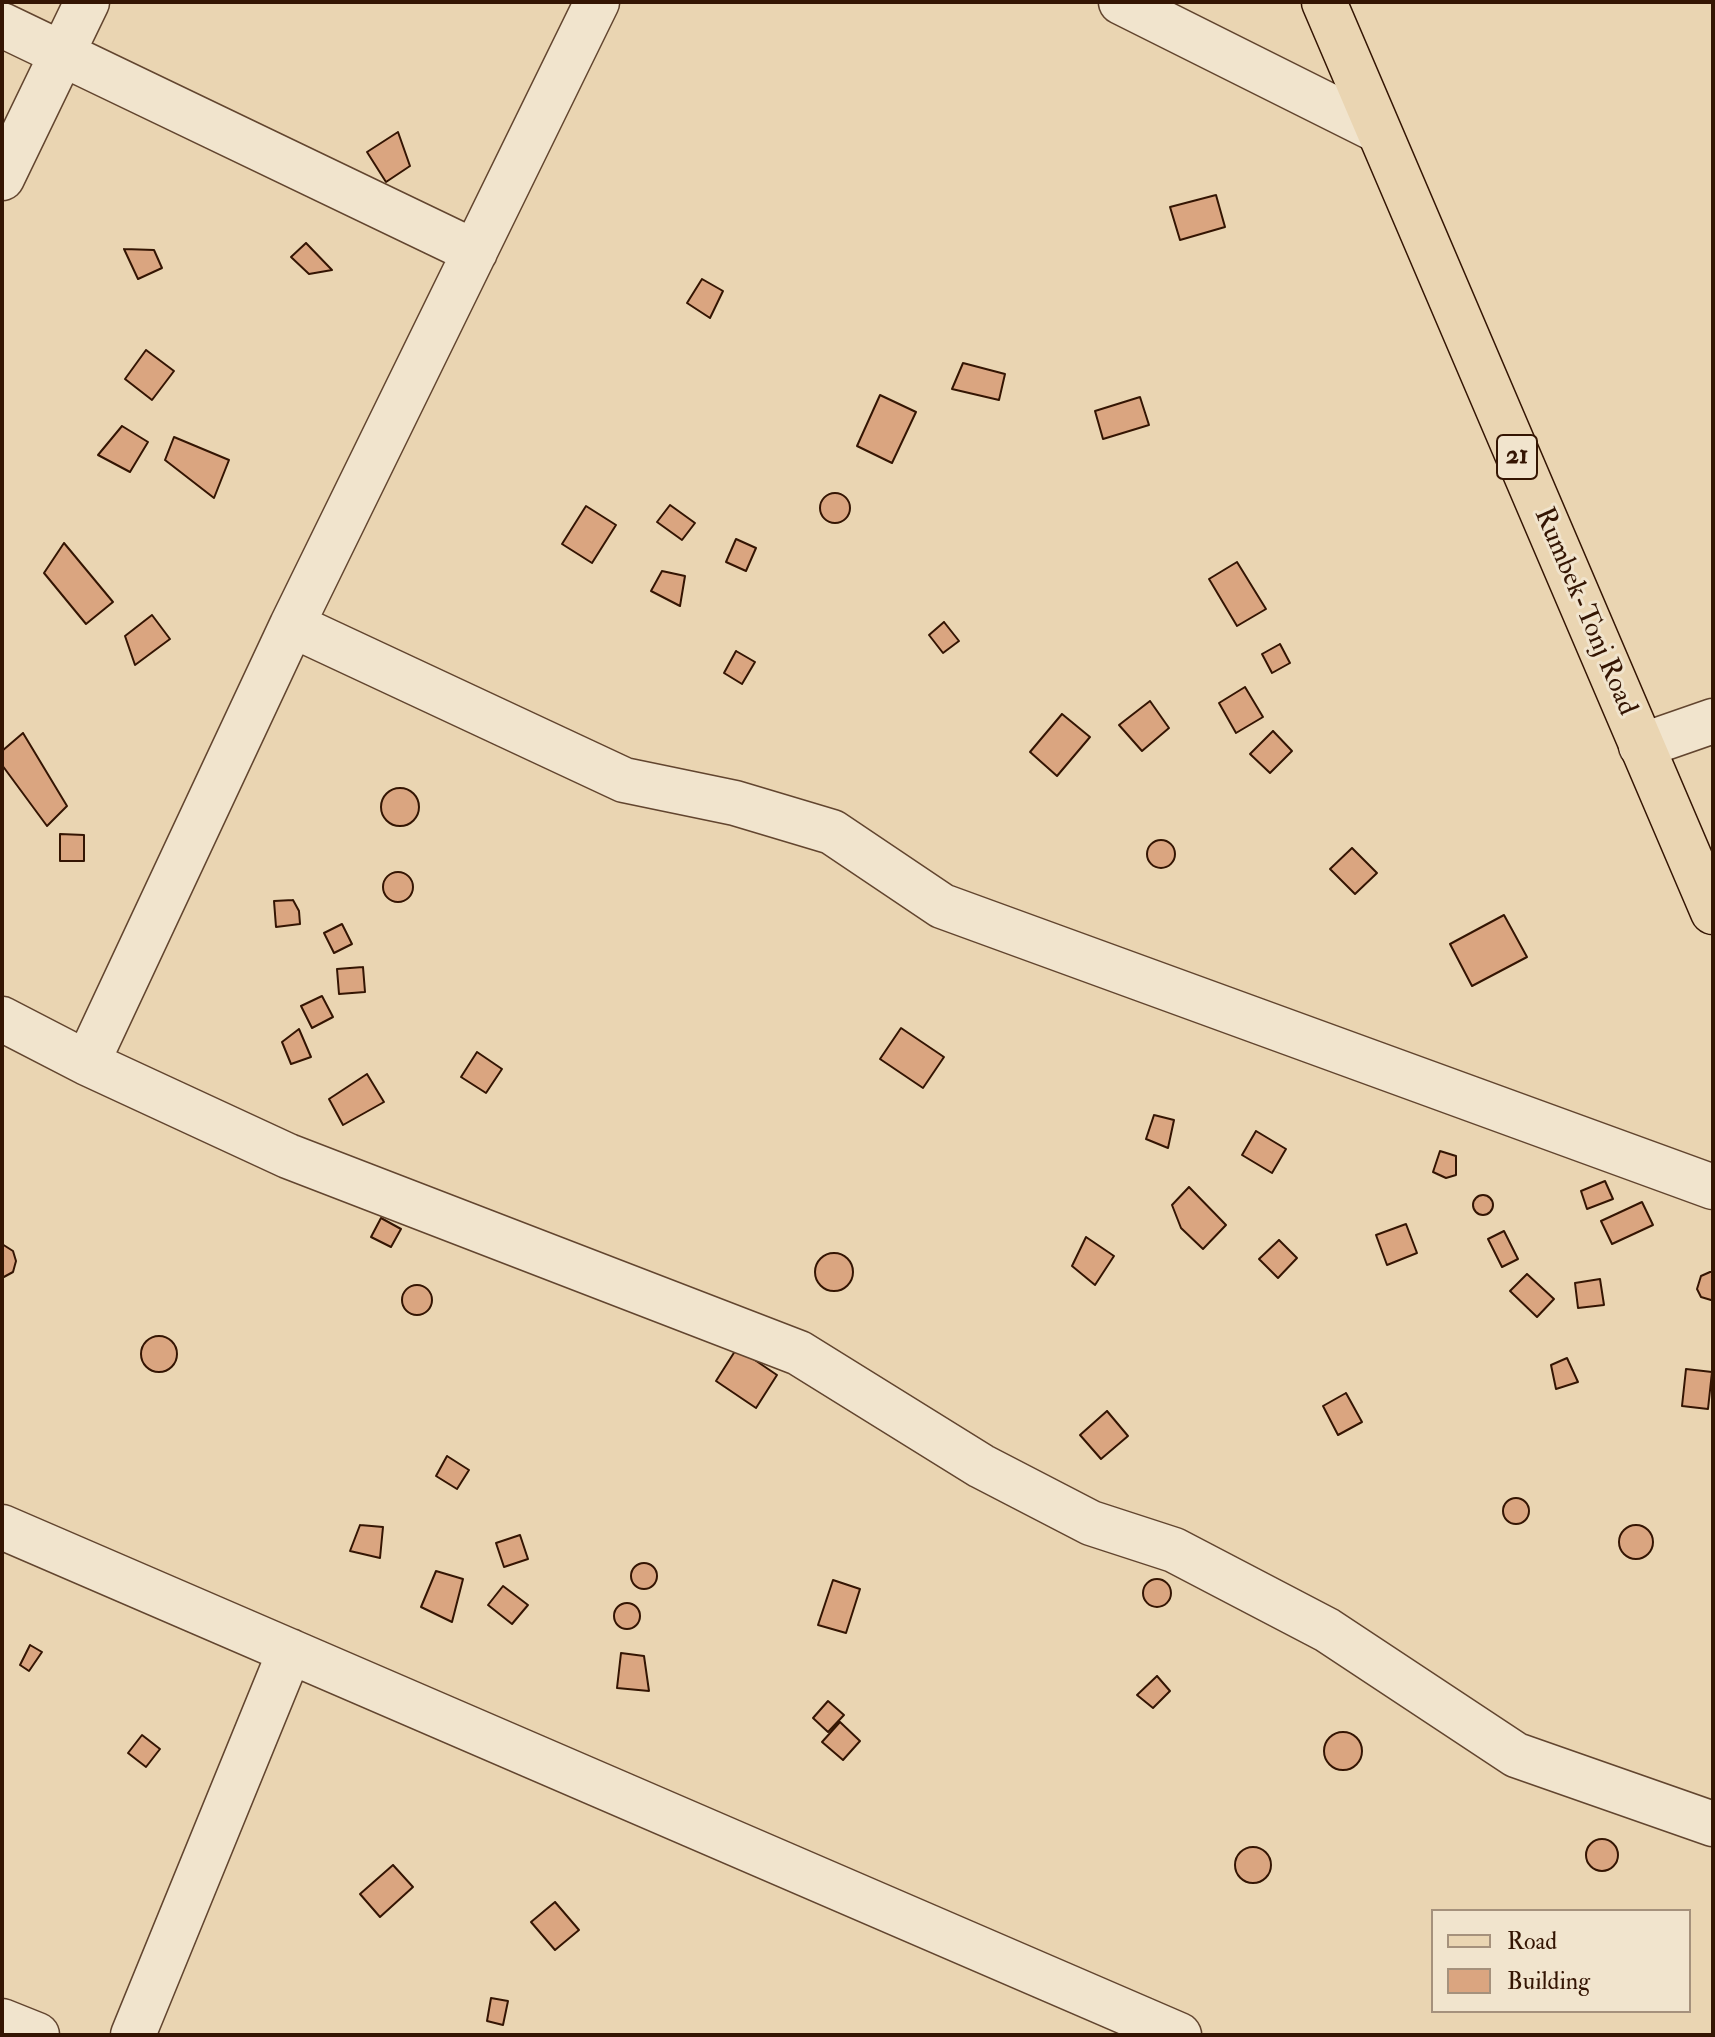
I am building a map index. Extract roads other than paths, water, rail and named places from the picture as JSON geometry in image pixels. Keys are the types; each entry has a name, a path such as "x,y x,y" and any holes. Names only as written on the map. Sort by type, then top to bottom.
{"main road":[{"name":"Rumbek-Tonj Road","path":"1324,2 1713,912"}],"street":[{"path":"2,178 87,2"},
{"path":"87,1063 292,625 597,2"},
{"path":"1121,2 1377,130"},
{"path":"2,25 475,252"},
{"path":"292,625 624,780 735,803 832,832 942,906 1713,1187"},
{"path":"1641,746 1713,721"},
{"path":"2,1019 87,1063 288,1156 799,1353 1009,1480 1091,1523 1174,1550 1327,1630 1516,1755 1713,1824"},
{"path":"2,1527 1179,2035"},
{"path":"133,2035 290,1651"},
{"path":"2,2021 37,2035"}]}
